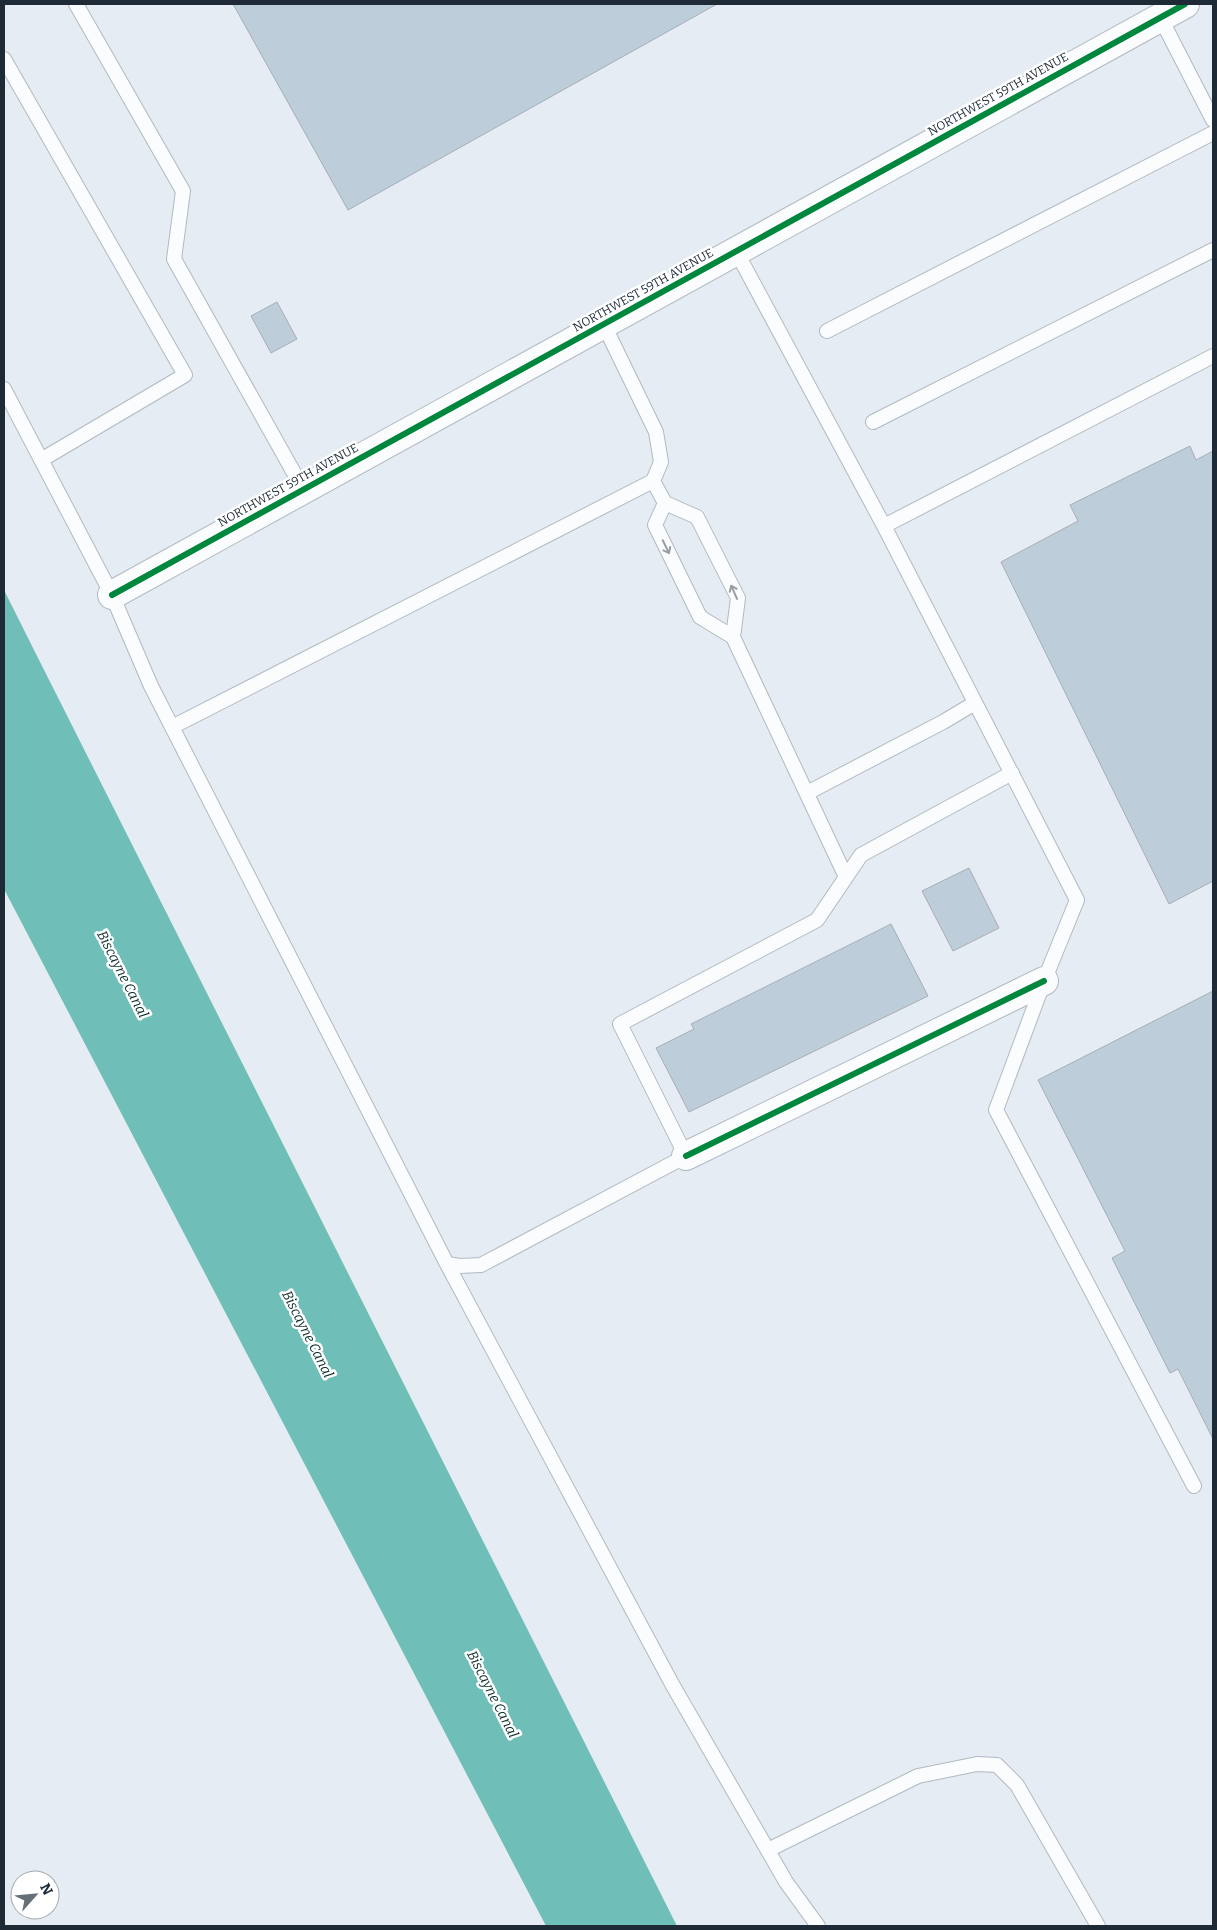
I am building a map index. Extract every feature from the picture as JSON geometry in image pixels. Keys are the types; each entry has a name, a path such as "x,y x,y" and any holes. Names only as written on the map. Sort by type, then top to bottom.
{"street":[{"name":"NORTHWEST 59TH AVENUE","path":"112,595 1185,4"},
{"path":"686,1156 1044,981"}],"lane":[{"path":"76,4 183,191 174,259 303,489"},
{"path":"1160,17 1213,120"},
{"path":"4,59 185,375 41,460"},
{"path":"827,331 1213,134"},
{"path":"874,422 1213,250"},
{"path":"736,251 884,526 1077,900 1044,981 996,1110 1194,1486"},
{"path":"172,727 653,481 661,462 656,432 604,325"},
{"path":"884,526 1213,356"},
{"path":"4,390 112,595 151,686 447,1264 672,1684 786,1882 818,1926"},
{"path":"653,481 665,503 697,517 738,598 732,637"},
{"path":"665,503 655,525 700,617 732,637 846,877"},
{"path":"807,793 943,722 975,703"},
{"path":"447,1264 460,1266 481,1265 686,1156 620,1024 817,920 861,855 1012,774"},
{"path":"768,1850 918,1776 977,1764 997,1765 1017,1785 1098,1926"}],"water":[{"name":"Biscayne Canal","path":"4,590 677,1926 546,1926 4,889"}],"building":[{"path":"233,4 717,4 348,210"},
{"path":"277,302 297,339 271,353 251,316"},
{"path":"1190,446 1196,460 1213,451 1213,881 1169,904 1001,562 1078,521 1070,505"},
{"path":"969,868 999,928 953,951 922,891"},
{"path":"891,924 928,996 689,1112 656,1048 694,1029 691,1024"},
{"path":"1213,991 1213,1439 1178,1369 1170,1373 1112,1258 1125,1251 1038,1080"}],"cycle path":[{"path":"112,595 1185,4"},
{"path":"686,1156 1044,981"}]}
